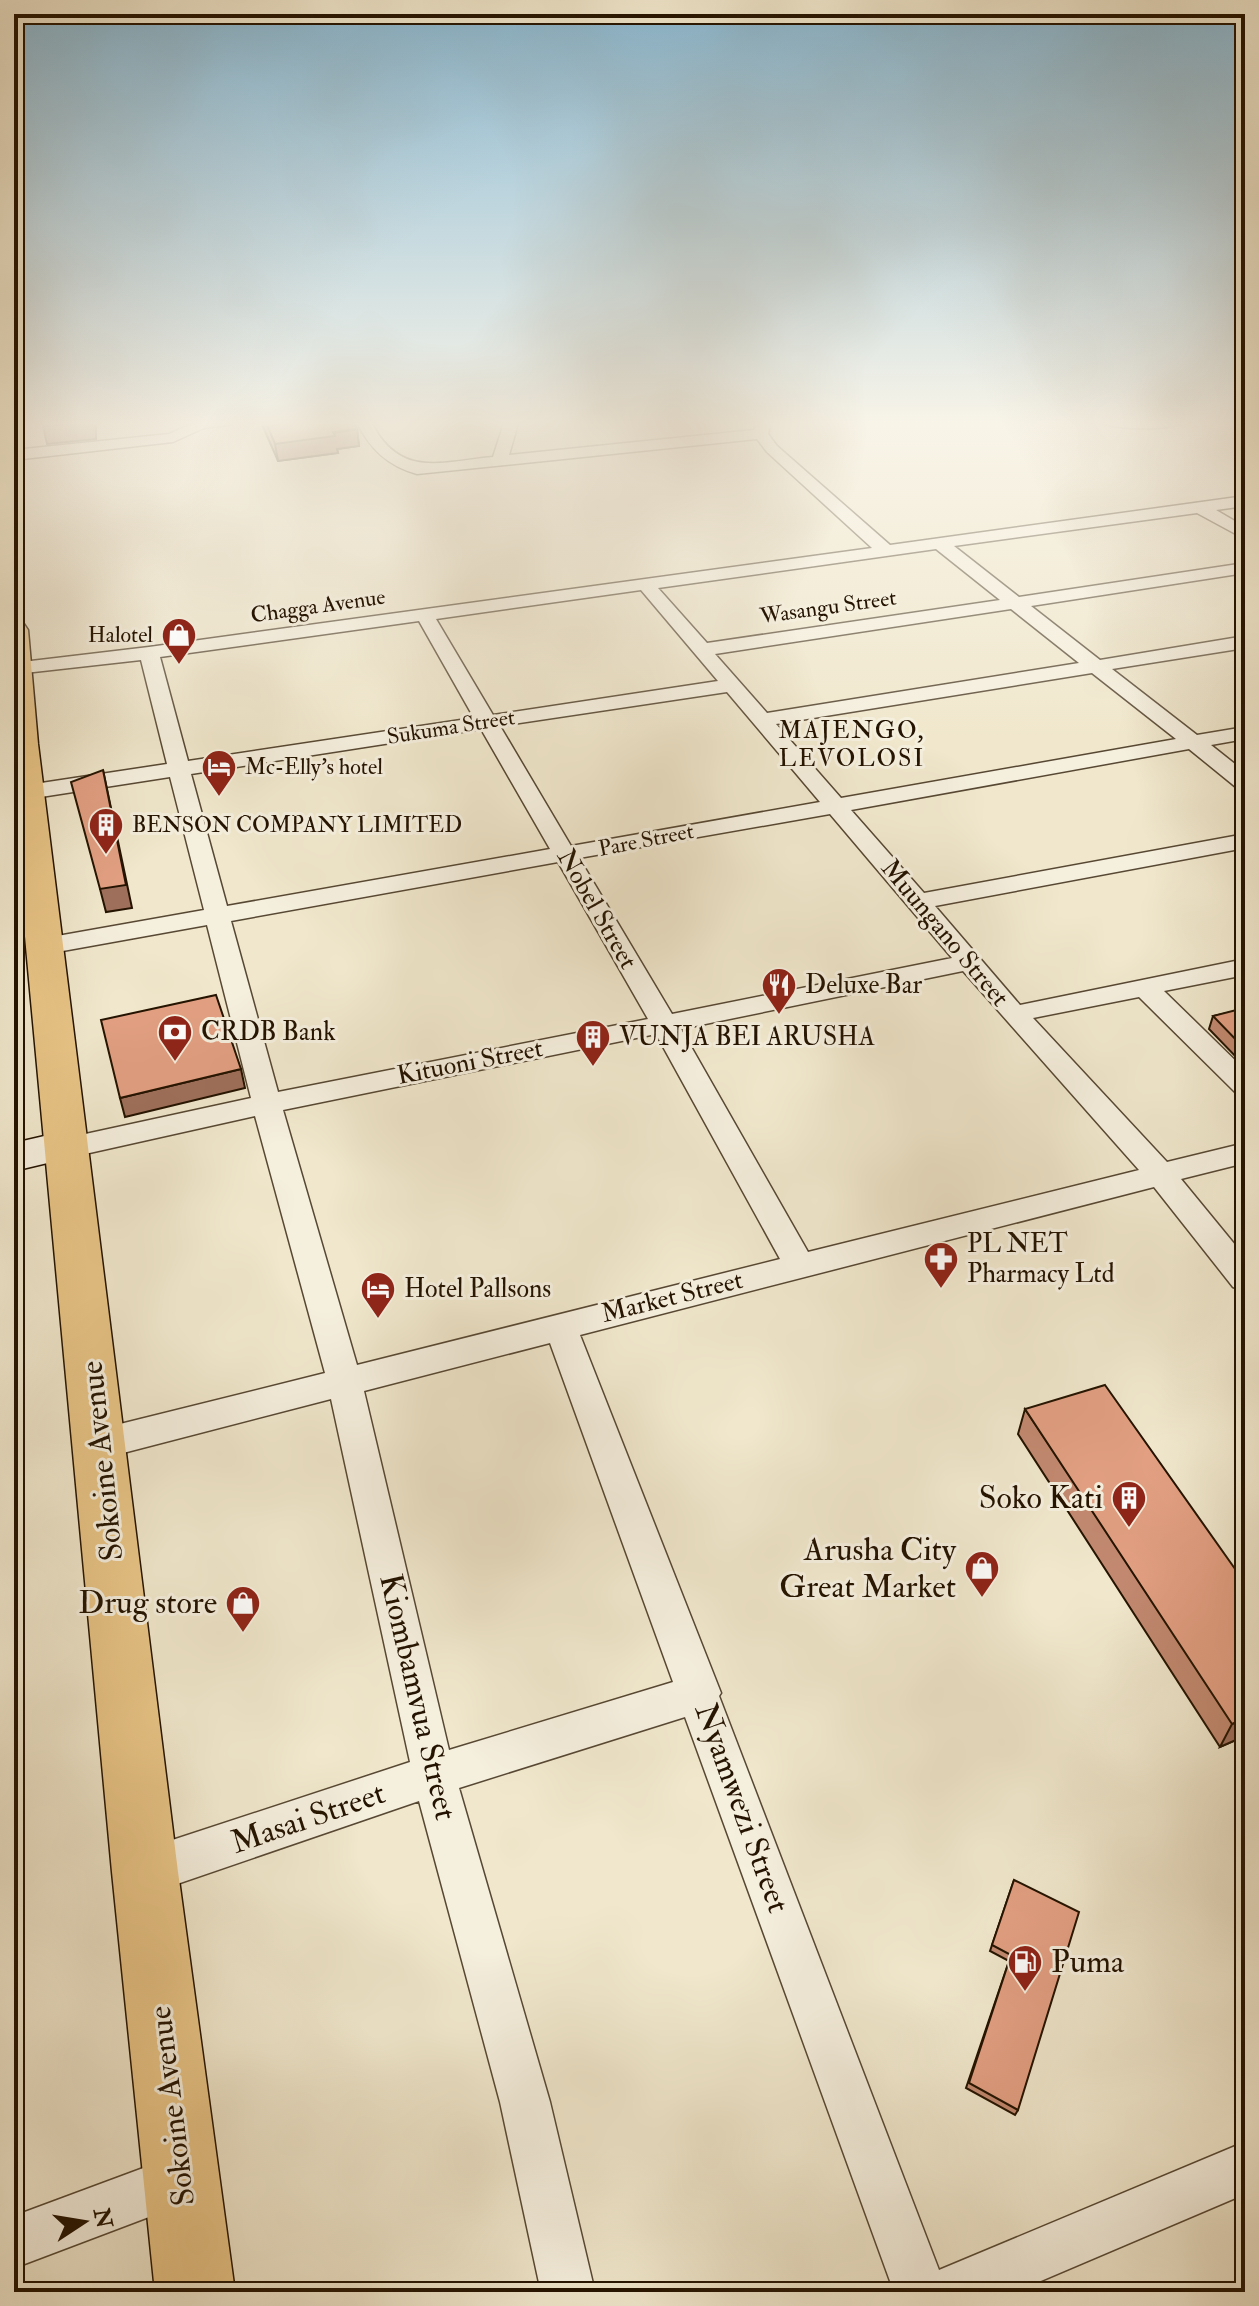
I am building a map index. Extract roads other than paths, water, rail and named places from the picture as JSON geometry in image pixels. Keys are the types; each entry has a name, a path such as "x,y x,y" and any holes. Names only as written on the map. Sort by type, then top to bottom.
{"main road":[{"name":"Sokoine Avenue","path":"15,649 21,761 46,946 145,1872 195,2292"}],"street":[{"path":"860,528 885,550"},
{"name":"Chagga Avenue","path":"15,649 149,653 1050,528"},
{"path":"939,543 1245,783"},
{"name":"Wasangu Street","path":"702,650 1245,568"},
{"name":"Muungano Street","path":"646,585 1014,1014 1161,1175 1245,1279"},
{"name":"Nobel Street","path":"425,616 665,1025 799,1264"},
{"path":"762,720 1245,642"},
{"name":"Kiombamvua Street","path":"149,653 266,1102 344,1381 434,1775 525,2102 568,2292"},
{"name":"Sukuma Street","path":"21,761 178,768 732,685"},
{"name":"Pare Street","path":"46,946 1245,733"},
{"path":"918,902 1245,841"},
{"name":"Kituoni Street","path":"66,1146 266,1102 665,1025 969,962"},
{"path":"1014,1014 1245,967"},
{"path":"1144,987 1245,1086"},
{"path":"14,1157 66,1146"},
{"name":"Market Street","path":"100,1444 1245,1153"},
{"name":"Nyamwezi Street","path":"560,1325 700,1693 921,2292"},
{"name":"Masai Street","path":"145,1872 434,1775 700,1693"},
{"path":"951,2292 1245,2168"},
{"path":"14,2242 181,2180"}],"place":[{"name":"Halotel","path":"179,666"},
{"name":"Mc-Elly's hotel","path":"219,798"},
{"name":"BENSON COMPANY LIMITED","path":"106,856"},
{"name":"Deluxe Bar","path":"779,1016"},
{"name":"CRDB Bank","path":"175,1063"},
{"name":"VUNJA BEI ARUSHA","path":"593,1068"},
{"name":"PL NET Pharmacy Ltd","path":"941,1290"},
{"name":"Hotel Pallsons","path":"378,1320"},
{"name":"Soko Kati","path":"1129,1529"},
{"name":"Arusha City Great Market","path":"982,1599"},
{"name":"Drug store","path":"243,1634"},
{"name":"Puma","path":"1025,1993"}],"district":[{"name":"MAJENGO, LEVOLOSI","path":"852,744"}]}
